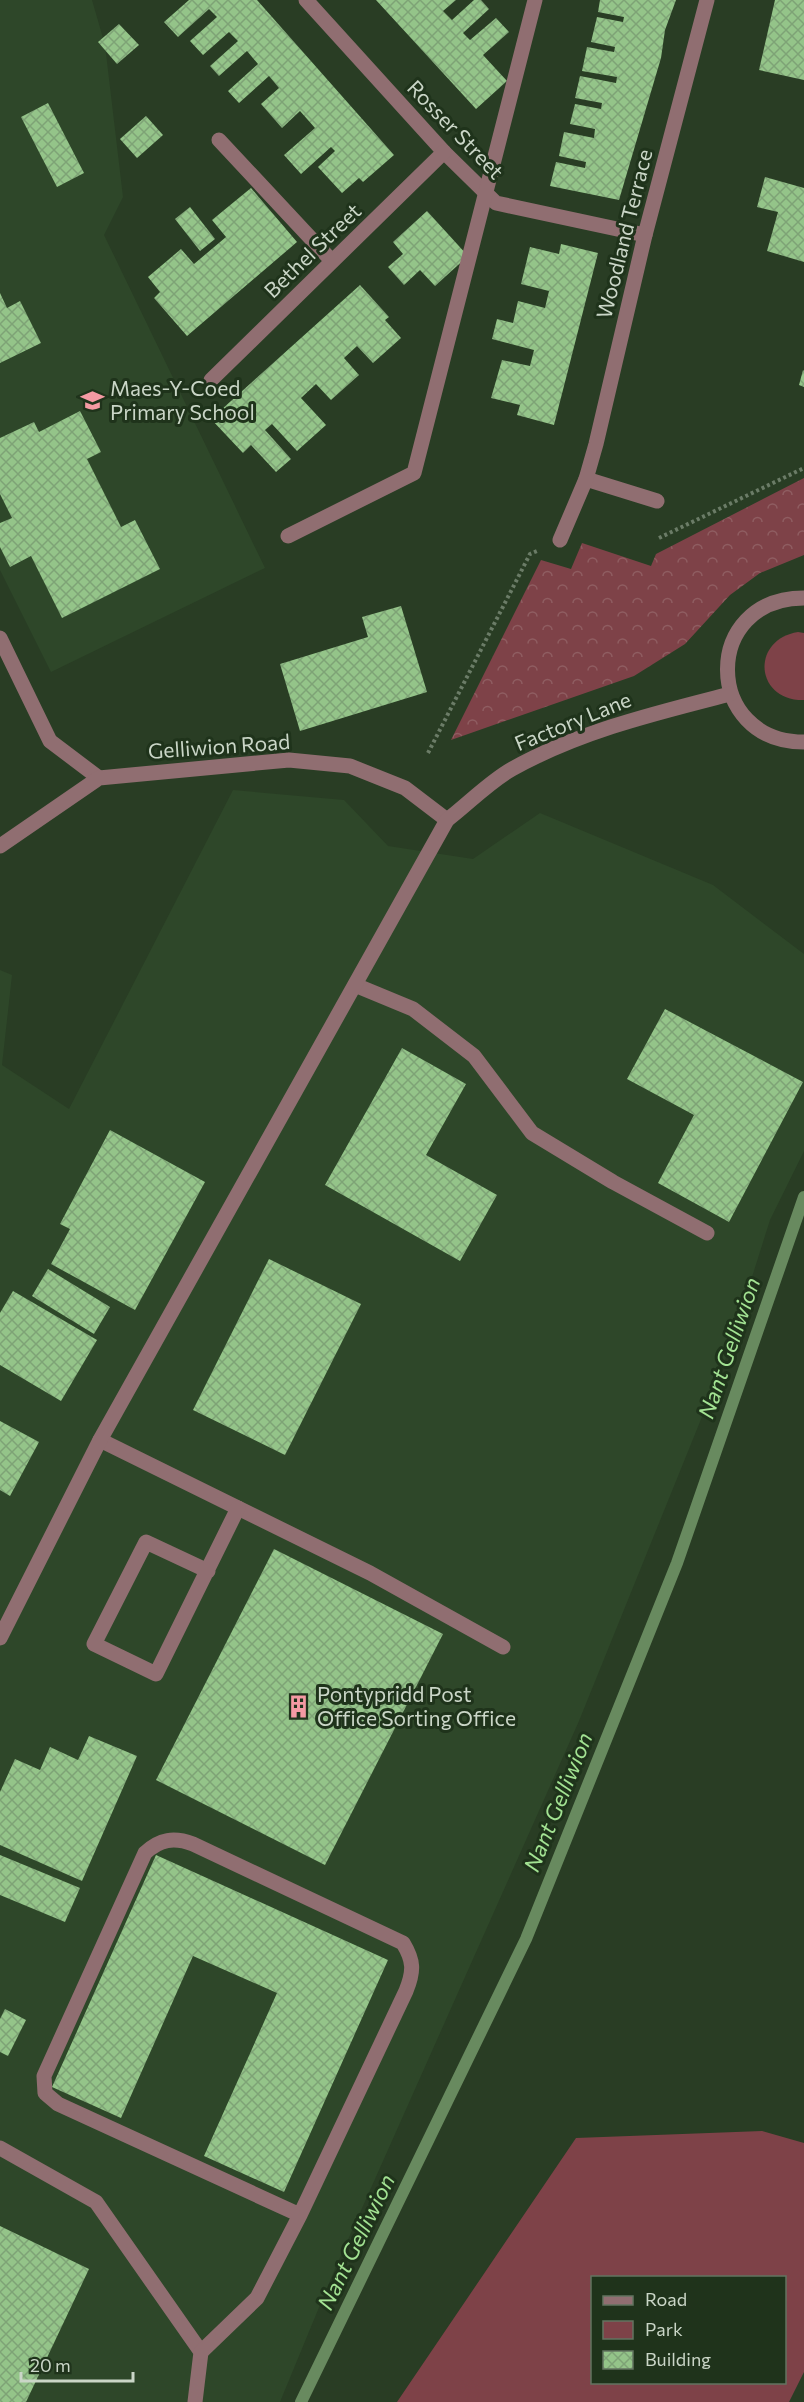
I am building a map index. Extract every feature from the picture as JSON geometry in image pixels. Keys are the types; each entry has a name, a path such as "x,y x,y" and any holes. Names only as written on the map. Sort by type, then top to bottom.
{"street":[{"name":"Rosser Street","path":"306,0 444,152 496,203 645,235"},
{"path":"288,536 414,473 487,195 535,0"},
{"name":"Woodland Terrace","path":"560,540 586,479 645,235 707,0"},
{"path":"219,140 332,261"},
{"name":"Bethel Street","path":"211,380 444,152"},
{"path":"586,479 657,501"},
{"path":"804,597 777,600 756,611 738,629 728,652 726,669 730,694 748,722 769,736 804,742"},
{"path":"0,638 50,741 99,778"},
{"name":"Factory Lane","path":"447,820 511,770 570,741 642,716 730,694"},
{"name":"Gelliwion Road","path":"0,846 99,778 289,760 350,766 405,788 447,820"},
{"path":"0,1638 100,1440 447,820"},
{"path":"355,985 413,1009 474,1056 532,1133 613,1182 707,1233"},
{"path":"100,1440 370,1573 503,1647"},
{"path":"208,1571 146,1542 94,1644 156,1674 208,1571 238,1508"},
{"path":"195,2402 201,2352 257,2298 300,2215 406,1991 413,1975 413,1963 403,1943 193,1844 180,1839 155,1844 145,1853 44,2076 45,2093 58,2104 300,2215"},
{"path":"0,2148 96,2202 201,2352"}],"path":[{"path":"659,538 804,468"},
{"path":"428,753 530,554"}],"shaded area":[{"name":"Maes-Y-Coed Primary School","path":"0,0 92,0 105,45 123,197 104,235 265,568 51,672 0,570"},
{"path":"233,790 344,800 388,846 473,859 540,813 713,885 804,954 804,1151 770,1220 729,1350 579,1721 334,2271 280,2402 0,2402 0,970 12,975 2,1065 69,1109"}],"green space":[{"path":"804,478 804,555 760,573 730,595 685,644 634,676 451,740 541,560 571,569 582,543 651,566 656,554"},
{"path":"798,632 804,633 804,700 788,698 776,691 768,681 765,669 766,657 772,646 782,637"},
{"path":"762,2131 804,2143 804,2372 789,2402 397,2402 576,2138"}],"building":[{"path":"189,0 257,0 394,155 363,182 359,178 342,193 318,167 335,151 331,147 301,174 284,155 315,128 300,111 282,128 261,104 279,88 269,76 239,103 228,91 258,64 247,51 219,76 210,66 238,41 229,32 203,55 190,41 217,17 209,9 178,37 164,22"},
{"path":"376,0 456,0 443,11 452,20 474,0 481,0 489,9 463,33 470,40 496,18 509,32 483,55 507,81 476,109"},
{"path":"600,0 676,0 665,30 661,58 619,200 550,186 556,162 585,168 586,162 559,156 564,132 594,138 595,129 570,124 575,104 601,109 602,103 575,98 580,76 616,83 617,77 582,71 587,47 614,52 615,47 591,42 597,17 623,22 624,17 598,12"},
{"path":"775,0 804,0 804,80 759,70"},
{"path":"119,24 139,45 117,64 98,42"},
{"path":"48,103 84,173 57,187 21,117"},
{"path":"146,116 163,135 137,158 120,139"},
{"path":"765,177 804,188 804,262 767,251 778,212 757,207"},
{"path":"251,188 297,242 187,336 154,298 160,292 148,277 181,249 194,264 226,237 212,220"},
{"path":"190,207 215,239 200,251 175,219"},
{"path":"427,211 468,256 435,286 420,270 404,285 388,267 403,254 393,242"},
{"path":"561,244 598,253 554,425 517,415 520,405 491,398 502,360 530,366 534,350 492,339 497,319 513,323 518,301 545,308 549,291 521,284 530,247 559,254"},
{"path":"360,285 389,317 385,320 401,338 373,363 357,346 344,358 359,375 331,400 316,384 301,398 326,425 297,451 272,424 265,430 291,459 276,472 251,445 243,453 211,419"},
{"path":"0,293 7,308 20,301 41,343 0,363"},
{"path":"804,371 804,387 799,385"},
{"path":"80,411 101,452 87,459 121,527 135,520 160,569 62,618 31,556 10,567 0,547 0,523 12,518 0,494 0,438 34,422 39,432"},
{"path":"401,606 427,692 300,731 280,664 368,637 362,617"},
{"path":"665,1009 803,1082 729,1222 658,1183 694,1115 627,1079"},
{"path":"402,1048 466,1084 426,1155 497,1195 460,1261 325,1185"},
{"path":"110,1130 205,1182 135,1310 51,1264 70,1229 60,1224"},
{"path":"269,1259 361,1304 285,1455 193,1410"},
{"path":"48,1269 110,1307 94,1334 32,1296"},
{"path":"13,1291 97,1340 61,1401 0,1365 0,1313"},
{"path":"0,1421 39,1442 10,1496 0,1490"},
{"name":"Pontypridd Post Office Sorting Office","path":"274,1549 443,1634 325,1865 156,1780"},
{"path":"89,1736 137,1756 82,1881 0,1845 0,1792 15,1759 40,1770 50,1747 78,1760"},
{"path":"0,1855 80,1888 65,1922 0,1895"},
{"path":"156,1855 388,1960 284,2192 204,2156 277,1993 193,1956 121,2118 52,2087"},
{"path":"5,2009 26,2020 8,2056 0,2052 0,2019"},
{"path":"0,2226 89,2269 26,2402 0,2402"}],"waterway":[{"name":"Nant Gelliwion","path":"301,2402 526,1939 677,1563 804,1197"}],"place":[{"name":"Maes-Y-Coed Primary School","path":"92,401"},
{"name":"Pontypridd Post Office Sorting Office","path":"299,1707"}]}
